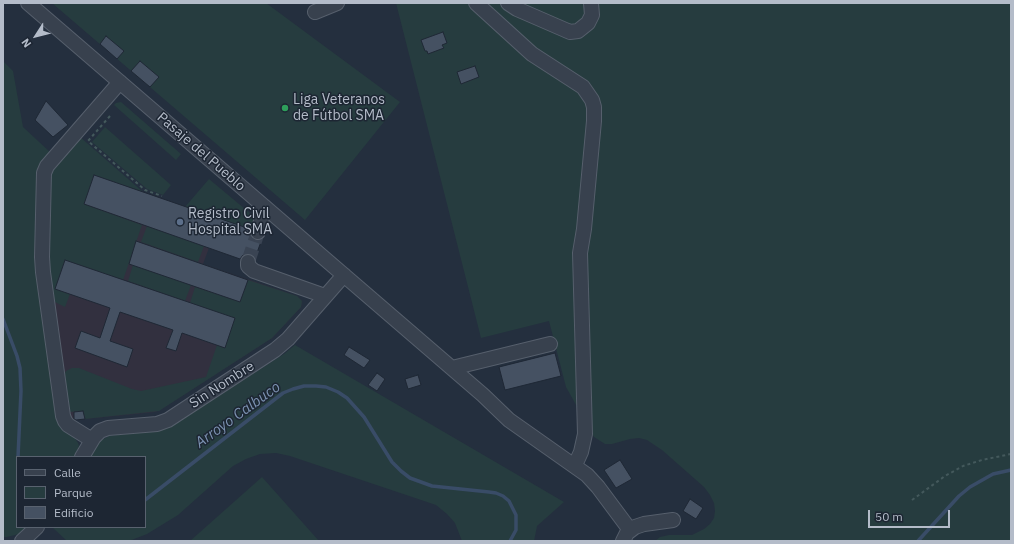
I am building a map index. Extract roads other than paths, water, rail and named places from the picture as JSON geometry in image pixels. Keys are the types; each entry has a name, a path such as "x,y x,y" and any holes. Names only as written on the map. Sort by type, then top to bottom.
{"street":[{"name":"Pasaje del Pueblo","path":"28,3 452,368 495,407 514,423 575,465 593,481 627,535"},
{"path":"315,12 337,3"},
{"path":"476,3 532,54 584,87 592,100 594,107 594,128 584,229 580,253 585,434 581,452 575,465"},
{"path":"508,3 517,9 570,32 578,31 588,23 592,15 591,3"},
{"path":"92,440 68,425 64,416 43,272 44,176 47,166 120,82"},
{"path":"258,232 265,207"},
{"path":"248,262 249,267 254,271 325,296"},
{"name":"Sin Nombre","path":"83,456 92,440 104,429 157,424 168,420 280,346 291,336 344,275"},
{"path":"452,368 550,344"},
{"path":"627,535 639,525 673,520"},
{"path":"22,541 38,528"},
{"path":"36,541 39,528"}],"waterway":[{"name":"Arroyo Calbuco","path":"3,319 20,368 21,391 18,456"},
{"name":"Arroyo Calbuco","path":"146,499 283,393 304,386 326,387 347,398 364,417 392,462 410,478 432,486 496,493 509,501 516,515 516,530 510,541"},
{"name":"Arroyo Calbuco","path":"918,541 959,496 970,487 993,474 1011,470"}],"tunnel":[{"path":"248,262 258,232"}],"place":[{"name":"Liga Veteranos de Fútbol SMA","path":"285,108"},
{"name":"Registro Civil Hospital SMA","path":"180,222"}]}
